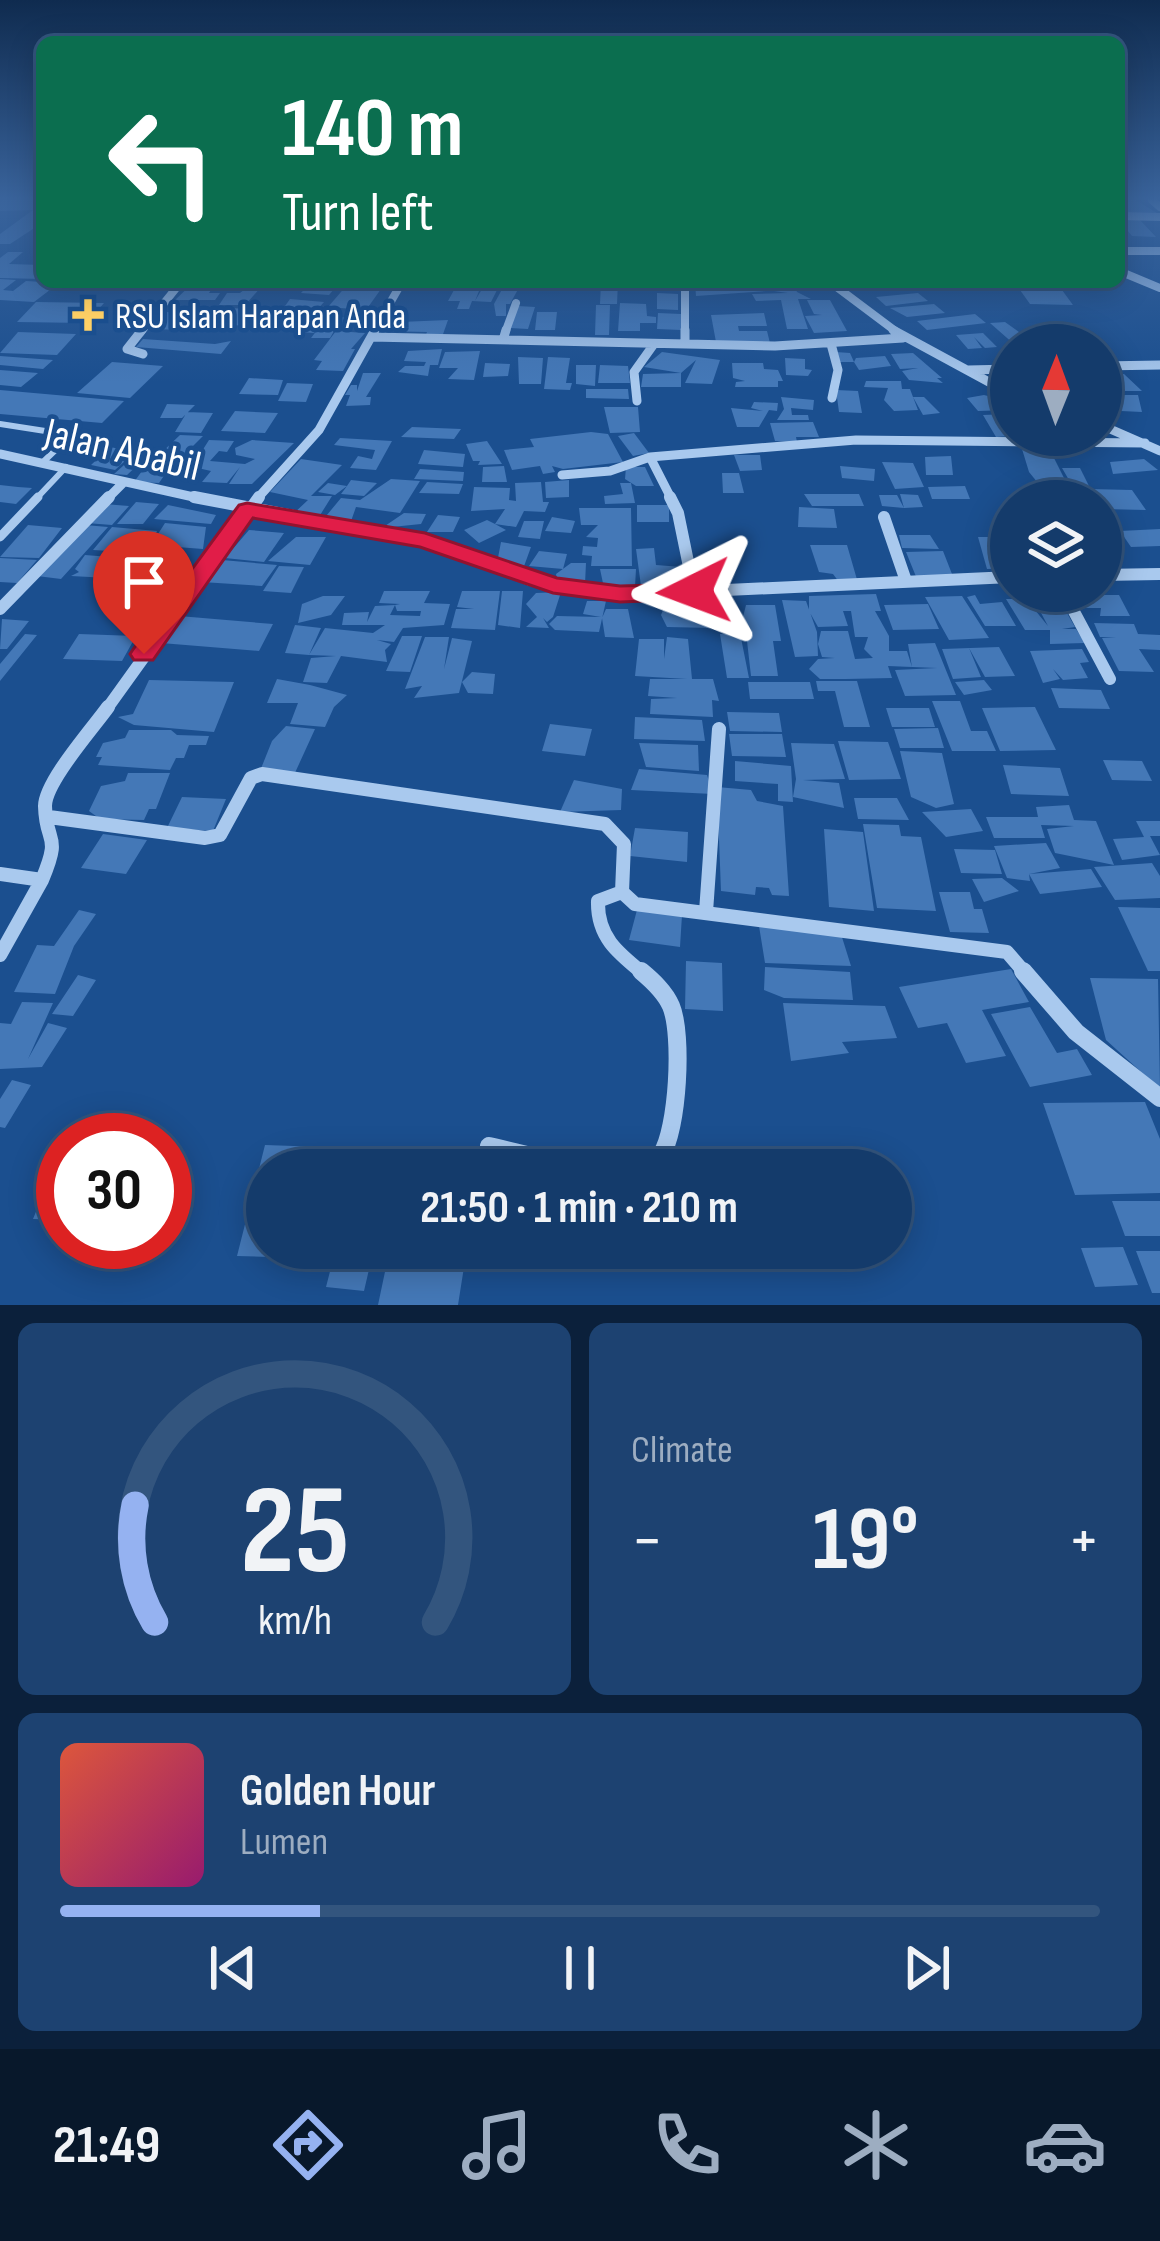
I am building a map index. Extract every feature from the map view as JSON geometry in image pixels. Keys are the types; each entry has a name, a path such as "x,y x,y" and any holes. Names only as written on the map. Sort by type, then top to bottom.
{"street":[{"path":"1125,273 1160,288"},
{"path":"143,354 127,349 176,288"},
{"path":"0,955 56,847 45,804 66,762 247,510 319,430 399,288"},
{"path":"685,344 686,288"},
{"path":"837,288 903,338 990,384"},
{"path":"503,340 516,303"},
{"path":"371,337 653,344 831,344 903,338"},
{"path":"637,401 634,372 653,344"},
{"path":"831,344 838,370 832,398"},
{"path":"1122,365 1160,364"},
{"path":"961,370 990,369"},
{"path":"1122,433 1160,451"},
{"path":"562,475 610,471 627,461 650,457 756,445 1001,440 1061,445 1145,443"},
{"name":"Jalan Ababil","path":"6,455 247,510 425,541 553,585 620,594 990,578"},
{"path":"650,457 678,513 694,591"},
{"path":"0,609 122,484"},
{"path":"884,517 906,581"},
{"path":"1122,575 1160,574"},
{"path":"1075,612 1110,679"},
{"path":"706,912 719,730"},
{"path":"49,818 205,838 220,835 251,778 262,774 605,824 616,827 624,839 622,892 635,904 1007,952 1076,1032 1160,1098"},
{"path":"0,874 42,880"},
{"path":"489,1146 611,1165 646,1166 664,1154 673,1106 676,1037 672,1006 639,966 608,946 603,937 598,901 622,892"}],"lane":[{"path":"0,424 71,435 42,463"},
{"path":"0,466 6,455"},
{"path":"0,537 67,467"}],"building":[{"path":"0,261 36,265 36,279 0,278"},
{"path":"0,279 16,280 3,290 13,291 26,281 36,282 36,288 52,288 34,302 0,300"},
{"path":"188,288 212,288 209,293 220,293 215,300 175,300"},
{"path":"260,288 245,305 219,305 227,293"},
{"path":"306,288 335,288 329,295 301,293"},
{"path":"344,288 382,288 366,310 328,307"},
{"path":"503,288 519,288 506,304 506,316 496,316 494,304"},
{"path":"601,288 618,288 617,304 600,304"},
{"path":"695,288 767,288 766,291 696,296"},
{"path":"795,288 811,299 798,299 808,329 787,329 781,300 756,301 752,294 788,293 774,291"},
{"path":"482,289 497,290 491,302 472,301 469,309 457,309 460,301 448,301 454,290 479,291 475,301"},
{"path":"1020,290 1062,290 1073,305 1030,304"},
{"path":"657,293 678,294 678,310 657,309"},
{"path":"918,293 928,301 886,306 876,297"},
{"path":"290,299 324,302 307,321 264,316 256,326 227,325 200,321 205,316 198,316 204,308 222,309 219,317 225,308 282,310 278,316"},
{"path":"807,300 830,300 847,331 814,333 805,316 822,315 814,314"},
{"path":"36,302 104,303 87,323 17,322"},
{"path":"620,303 646,304 647,316 656,317 656,323 640,323 640,331 618,331"},
{"path":"934,304 945,313 907,317 890,308"},
{"path":"596,305 610,305 609,335 595,335"},
{"path":"518,306 535,307 528,329 510,328"},
{"path":"166,312 198,313 182,330 153,329"},
{"path":"358,312 377,313 361,324 338,324 330,338 311,338 321,325 314,333 300,332 320,316 355,318"},
{"path":"537,312 557,312 555,330 535,330"},
{"path":"658,313 681,314 681,330 657,329"},
{"path":"764,313 767,326 738,326 739,331 767,331 770,343 716,342 711,315"},
{"path":"387,314 403,315 400,322 448,320 442,337 425,337 427,332 380,331"},
{"path":"975,314 986,323 927,330 917,321"},
{"path":"336,331 365,333 351,349 355,349 343,371 316,370 322,361 314,360"},
{"path":"18,332 76,334 57,355 0,353"},
{"path":"983,333 990,348 974,337 982,348 968,349 956,335"},
{"path":"143,339 231,341 221,354 136,347"},
{"path":"442,349 438,365 430,365 428,376 398,372 426,362 404,361 408,351"},
{"path":"480,351 474,380 448,379 458,368 439,368 445,352"},
{"path":"662,352 720,360 712,384 685,383 696,360 681,373 644,367"},
{"path":"836,352 850,353 854,362 839,362"},
{"path":"913,353 943,383 909,380 902,371 918,368 900,369 891,354"},
{"path":"0,356 53,360 43,369 0,365"},
{"path":"885,356 891,366 859,370 854,362"},
{"path":"518,357 543,358 541,384 519,384"},
{"path":"548,357 570,358 566,383 572,383 570,390 544,389"},
{"path":"785,358 805,359 805,369 812,370 808,376 786,375"},
{"path":"112,362 163,366 130,398 77,393"},
{"path":"485,363 510,364 508,376 483,377"},
{"path":"732,363 763,363 764,369 778,370 783,381 778,381 778,387 735,387 736,382 745,381 733,378"},
{"path":"576,365 596,365 595,386 576,384"},
{"path":"600,365 628,366 630,383 598,383"},
{"path":"0,370 38,373 21,387 0,385"},
{"path":"363,373 381,373 366,397 371,397 370,405 346,406 350,395 345,395 351,385 357,385 357,391"},
{"path":"681,373 681,387 641,387 643,374"},
{"path":"1124,374 1142,391 1122,391"},
{"path":"249,378 283,380 278,395 239,394"},
{"path":"866,381 901,381 902,389 910,389 918,410 894,411 884,400 888,388 864,387"},
{"path":"287,383 313,384 306,402 278,401"},
{"path":"586,389 628,389 629,399 586,398"},
{"path":"0,390 124,401 102,423 0,414"},
{"path":"836,390 858,391 862,413 839,412"},
{"path":"1122,395 1138,395 1142,412 1122,411"},
{"path":"781,397 814,400 813,410 791,408 792,415 808,415 809,420 777,420 784,409"},
{"path":"913,397 924,397 940,413 923,415"},
{"path":"990,397 990,411 978,411 967,398"},
{"path":"754,402 778,403 777,411 769,410 759,427 737,427 731,408 763,411 751,408"},
{"path":"167,404 195,405 182,418 160,418"},
{"path":"604,407 638,407 640,432 610,433"},
{"path":"235,411 278,413 265,433 221,431"},
{"path":"187,412 213,413 201,433 175,432"},
{"path":"813,422 819,437 796,437 797,442 775,441 770,423"},
{"path":"412,427 461,429 454,439 401,437"},
{"path":"634,433 649,453 633,456 618,436"},
{"path":"608,434 623,462 563,469 552,466 555,472 543,474 540,466 512,470 504,450 534,447 530,439"},
{"path":"180,435 203,436 184,455 159,455"},
{"path":"340,438 392,441 376,470 350,468 358,456 372,459 375,450 334,445"},
{"path":"209,440 234,441 227,452 219,451 210,461 245,464 255,459 236,455 235,448 252,440 294,443 252,484 229,484 240,467 227,483 202,482 211,471 180,464 202,451"},
{"path":"487,441 502,464 473,461 466,444"},
{"path":"110,447 135,452 115,470 91,465"},
{"path":"143,448 155,449 127,475 114,474"},
{"path":"424,450 465,454 463,467 418,464"},
{"path":"734,455 760,455 762,470 740,471"},
{"path":"951,456 953,475 926,475 925,457"},
{"path":"1024,456 1053,456 1065,480 1036,480"},
{"path":"301,459 342,465 311,496 332,496 317,520 292,515 308,500 270,492"},
{"path":"1144,459 1158,470 1113,474 1110,462"},
{"path":"150,460 174,461 159,483 134,482"},
{"path":"882,462 913,463 924,487 895,489"},
{"path":"504,466 507,482 482,482 483,467"},
{"path":"840,466 875,469 874,481 842,478"},
{"path":"626,467 645,467 654,486 636,486 625,479"},
{"path":"1062,468 1080,468 1086,480 1069,480"},
{"path":"420,469 464,472 463,481 414,479"},
{"path":"722,473 739,473 744,493 723,493"},
{"path":"391,479 420,481 400,513 356,507 350,524 322,521 341,498 360,500"},
{"path":"351,480 377,483 364,496 341,494"},
{"path":"569,480 569,497 546,498 545,482"},
{"path":"427,482 463,484 459,494 419,493"},
{"path":"541,482 543,502 549,502 545,512 524,511 516,527 495,524 505,509 471,511 474,487 510,488 509,500 516,501 515,483"},
{"path":"328,483 347,486 335,495 318,492"},
{"path":"620,483 631,483 635,503 605,504 604,496 623,494"},
{"path":"0,485 32,488 16,504 0,502"},
{"path":"965,486 970,499 932,499 928,487"},
{"path":"1122,490 1132,490 1146,510 1122,509"},
{"path":"804,494 859,494 864,506 812,506"},
{"path":"900,494 918,495 923,507 904,508"},
{"path":"879,495 897,495 904,508 882,506"},
{"path":"136,502 159,504 143,524 117,524"},
{"path":"104,504 129,506 112,525 86,523"},
{"path":"168,505 216,515 211,524 154,519"},
{"path":"637,505 669,505 669,522 637,522"},
{"path":"799,507 834,509 837,528 798,527"},
{"path":"579,508 631,508 632,566 591,566 592,556 582,555 583,546 597,547 598,538 586,537 598,525 581,525"},
{"path":"404,513 426,514 421,524 382,528"},
{"path":"438,515 460,517 453,532 427,532"},
{"path":"552,517 575,521 571,533 545,531"},
{"path":"487,520 506,530 479,543 464,530"},
{"path":"524,521 544,521 540,539 518,537"},
{"path":"165,523 206,527 203,549 151,545"},
{"path":"28,525 62,528 39,558 0,557"},
{"path":"85,525 108,527 61,579 37,576"},
{"path":"112,527 157,531 151,545 136,543 127,552 93,550"},
{"path":"1160,529 1160,546 1131,547 1122,531"},
{"path":"249,530 284,533 264,562 225,558"},
{"path":"899,535 930,535 939,549 902,548"},
{"path":"296,537 326,537 310,565 268,561"},
{"path":"978,537 990,537 990,569 987,569"},
{"path":"501,542 531,547 523,569 497,563"},
{"path":"810,545 847,545 858,583 839,582 833,574 819,572"},
{"path":"654,548 656,565 682,567 686,584 641,586 636,549"},
{"path":"539,551 567,554 563,569 529,566"},
{"path":"943,551 952,574 917,579 906,552"},
{"path":"85,555 123,558 108,578 71,576 79,572 75,569"},
{"path":"0,558 37,560 17,583 0,582"},
{"path":"222,560 277,565 262,586 202,582"},
{"path":"571,563 586,563 585,584 558,584 556,574"},
{"path":"279,566 304,567 291,593 263,591"},
{"path":"600,569 636,569 635,587 604,588"},
{"path":"384,591 430,591 424,603 450,604 444,625 403,628 394,642 377,640 391,644 385,650 387,662 341,656 327,683 303,682 311,658 336,656 309,655 325,628 373,633 385,625 342,625 344,613 369,612 367,622 375,606 400,604 379,603","holes":["395,605 397,611 421,611 420,616 390,615"]},
{"path":"462,591 500,591 495,630 451,628 456,609 474,609 457,607"},
{"path":"502,591 523,591 520,628 498,625"},
{"path":"561,592 553,617 547,622 543,618 549,628 526,627 537,617 526,604 536,593"},
{"path":"876,594 881,611 875,611 889,636 889,651 907,651 912,667 888,666 892,678 820,679 809,669 818,659 835,658 822,657 821,631 848,631 855,659 873,658 864,649 868,637 855,637 851,611 843,611 848,626 818,627 809,611 809,596"},
{"path":"975,595 980,604 990,603 990,612 1008,612 1016,626 985,626 967,597"},
{"path":"323,596 345,596 331,615 298,623 302,604"},
{"path":"962,596 989,638 949,640 925,597"},
{"path":"782,600 806,601 817,632 818,656 795,657"},
{"path":"587,601 606,601 599,632 555,630 549,624 557,616 601,617 583,614"},
{"path":"667,601 706,601 714,628 667,627 661,615"},
{"path":"1122,601 1130,616 1100,616 1100,612 1122,612"},
{"path":"928,604 939,629 893,630 884,605"},
{"path":"746,605 775,605 781,641 773,641 778,676 751,676 747,641 740,629"},
{"path":"606,609 628,609 634,638 605,637 602,618"},
{"path":"1014,612 1037,612 1048,626 1041,612 1066,612 1075,627 1062,629 1076,629 1085,643 1050,644 1050,630 1025,630"},
{"path":"179,616 273,624 259,651 161,643"},
{"path":"2,619 29,621 7,649 0,649"},
{"path":"1094,623 1134,624 1138,634 1160,635 1160,650 1139,649 1154,672 1119,671 1102,638 1116,637 1100,637"},
{"path":"295,625 321,628 309,655 285,653"},
{"path":"740,633 749,678 727,678 720,634"},
{"path":"25,634 37,635 0,681 0,664"},
{"path":"79,634 136,636 122,661 63,659"},
{"path":"402,636 422,636 410,672 386,671"},
{"path":"425,637 449,637 444,669 452,638 472,641 459,693 414,698 422,686 405,689"},
{"path":"667,637 688,639 692,679 713,679 719,701 712,700 713,717 650,714 651,699 677,698 648,696 650,679 687,679 635,676 639,639 664,639 664,659"},
{"path":"935,643 956,695 905,696 895,670 937,668 912,667 908,644"},
{"path":"999,647 1015,676 985,677 969,648"},
{"path":"969,648 981,677 953,679 942,649"},
{"path":"1082,649 1089,662 1080,663 1088,678 1063,680 1053,669 1060,679 1043,683 1030,651"},
{"path":"472,672 495,674 493,694 468,693 462,682"},
{"path":"277,679 347,695 334,707 325,727 290,724 298,703 267,703"},
{"path":"149,680 234,682 214,732 134,725 118,717 133,714"},
{"path":"984,680 992,690 964,695 955,682"},
{"path":"816,681 857,681 870,727 844,727 835,691 818,691"},
{"path":"748,682 810,682 814,699 750,699"},
{"path":"1051,688 1101,690 1110,709 1059,708"},
{"path":"932,701 960,701 971,731 987,731 996,751 952,751"},
{"path":"1035,707 1056,750 1000,751 982,708"},
{"path":"886,708 929,708 935,727 892,727"},
{"path":"727,712 779,713 782,732 730,731"},
{"path":"635,717 702,720 705,741 634,739"},
{"path":"550,724 592,729 585,756 542,751"},
{"path":"286,726 315,729 294,775 260,771 272,741"},
{"path":"938,728 944,748 900,748 894,729"},
{"path":"129,730 209,736 206,745 189,745 184,758 176,758 170,770 98,765 102,757 96,757 103,743 125,738"},
{"path":"729,734 782,734 786,757 732,756"},
{"path":"838,741 888,742 901,779 849,780"},
{"path":"639,743 698,745 699,771 646,767"},
{"path":"791,743 834,744 845,779 803,780 839,783 844,808 793,797 796,779"},
{"path":"900,751 942,753 954,804 936,808 911,797"},
{"path":"1103,760 1142,761 1152,781 1112,780"},
{"path":"735,761 791,766 793,802 778,801 778,784 735,781"},
{"path":"1003,765 1060,768 1069,796 1011,794"},
{"path":"639,769 707,775 713,794 631,790"},
{"path":"128,773 170,773 156,809 149,809 144,820 100,819 89,811 101,786 125,781"},
{"path":"574,780 622,789 621,810 560,812"},
{"path":"717,787 751,790 757,801 783,806 789,896 756,887 755,895 721,891"},
{"path":"182,797 226,799 213,831 167,828"},
{"path":"854,798 897,798 909,820 858,819"},
{"path":"1069,805 1074,820 1096,821 1114,865 1055,853 1047,829 1074,826 1041,825 1045,838 994,838 986,817 1038,817 1036,807"},
{"path":"971,809 983,831 946,837 922,812"},
{"path":"1136,821 1160,821 1160,836 1150,836 1160,855 1122,860 1113,839 1144,837"},
{"path":"863,824 899,825 901,836 921,837 936,911 877,908"},
{"path":"635,828 688,832 687,862 630,856"},
{"path":"824,829 863,832 874,911 829,907"},
{"path":"103,834 147,840 126,874 81,868"},
{"path":"1046,843 1060,868 1029,874 1030,881 1007,878 994,846"},
{"path":"954,849 995,850 1002,874 961,873"},
{"path":"1152,863 1160,876 1160,898 1115,900 1094,867"},
{"path":"1091,869 1102,887 1040,894 1029,874"},
{"path":"1002,878 1019,891 984,902 972,879"},
{"path":"939,892 970,892 974,909 982,909 989,933 950,932"},
{"path":"1118,907 1160,908 1160,971 1148,971"},
{"path":"79,910 96,914 74,946 55,994 14,992 37,945 54,946"},
{"path":"637,910 682,915 680,947 629,940"},
{"path":"759,926 841,934 851,966 765,963"},
{"path":"686,961 722,963 723,1011 685,1009"},
{"path":"765,967 850,972 853,1000 784,998 764,990"},
{"path":"1011,969 1029,1002 982,1010 1006,1056 966,1063 947,1023 918,1028 899,987"},
{"path":"78,975 96,980 73,1016 52,1014"},
{"path":"1090,978 1158,979 1160,1089 1106,1040"},
{"path":"22,1002 53,1003 28,1059 48,1023 67,1028 42,1067 0,1069 0,1023 11,1024"},
{"path":"783,1003 885,1006 897,1038 842,1042 849,1053 791,1061"},
{"path":"1030,1007 1057,1053 1077,1049 1092,1075 1030,1087 991,1014"},
{"path":"12,1080 31,1085 5,1128 0,1127 0,1099"},
{"path":"1145,1102 1160,1139 1160,1193 1075,1195 1043,1103"},
{"path":"265,1145 323,1147 323,1149 264,1149"},
{"path":"1112,1201 1160,1201 1160,1236 1125,1236"},
{"path":"246,1220 246,1256 237,1256"},
{"path":"1123,1247 1138,1285 1095,1287 1081,1248"},
{"path":"1136,1251 1160,1251 1160,1293 1152,1293"},
{"path":"331,1269 369,1269 364,1291 326,1287"},
{"path":"386,1269 464,1269 458,1305 378,1305"}],"place":[{"name":"RSU Islam Harapan Anda","path":"88,315"}],"route":[{"path":"144,654 247,510 444,545 553,585 620,594 694,591"}]}
